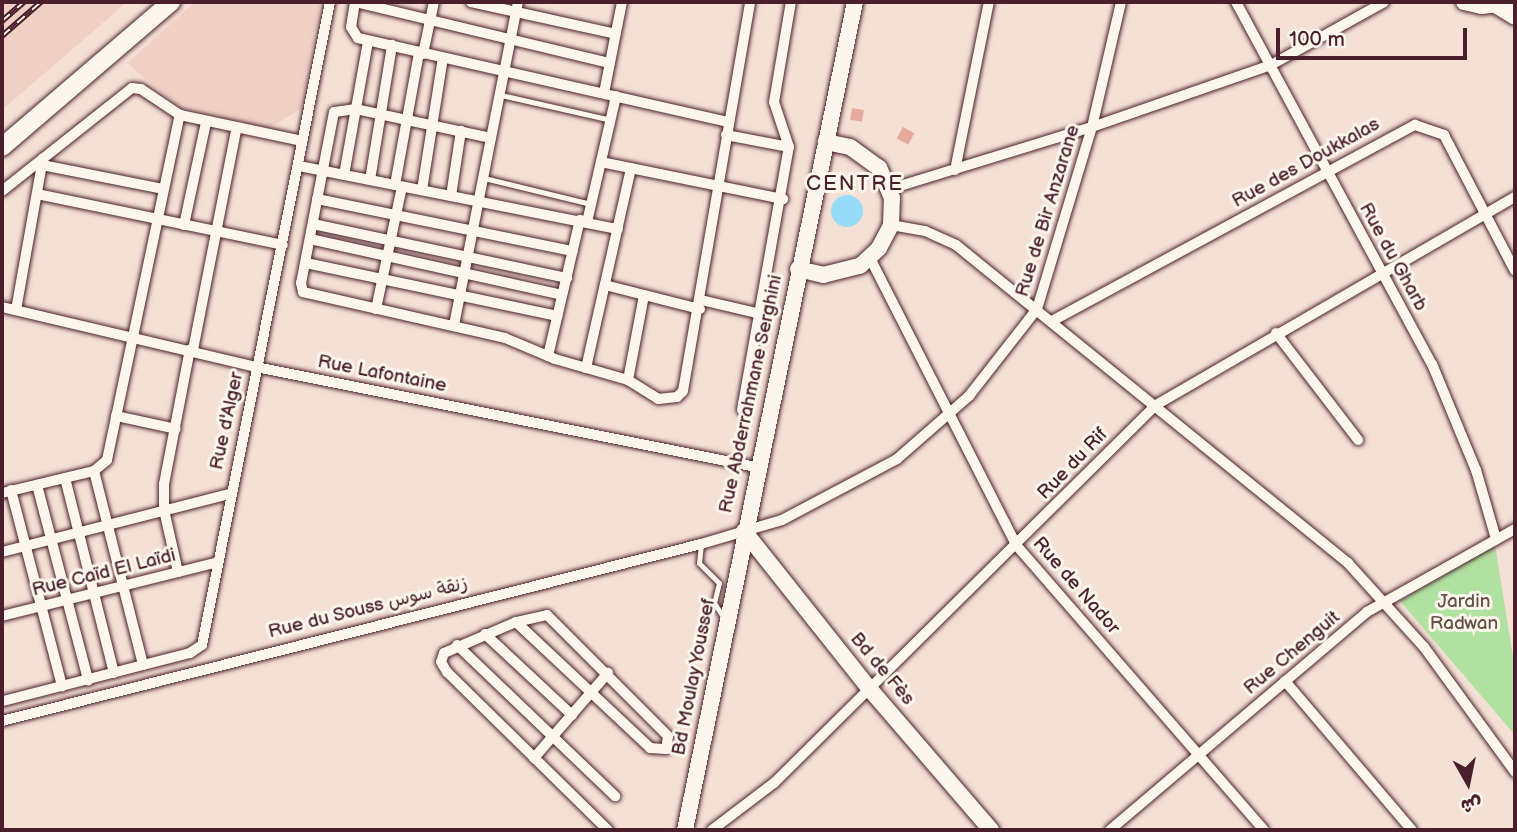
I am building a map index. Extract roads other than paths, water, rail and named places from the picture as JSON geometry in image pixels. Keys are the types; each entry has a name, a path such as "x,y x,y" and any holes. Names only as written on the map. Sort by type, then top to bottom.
{"main road":[{"path":"2,147 172,2"}],"street":[{"name":"Rue d'Alger","path":"2,698 88,680 201,647 215,563 283,245 330,2"},
{"path":"610,63 355,2 351,31 368,41 729,122"},
{"path":"376,309 396,215 408,120 434,2"},
{"path":"471,2 517,7 616,34"},
{"path":"604,93 622,2"},
{"path":"742,410 783,199 789,147 774,102 791,2"},
{"path":"798,269 855,2"},
{"path":"955,170 989,2"},
{"name":"Rue de Bir Anzarane","path":"744,531 782,520 860,483 897,459 948,417 994,368 1037,309 1092,127 1121,2"},
{"name":"Rue du Gharb","path":"1236,2 1432,364 1476,470 1496,539"},
{"path":"890,189 1092,127 1271,65 1384,2"},
{"path":"1464,2 1504,4 1515,17"},
{"path":"454,325 462,272 484,178 517,7"},
{"path":"491,138 356,108 332,114 301,283 306,296 454,325 628,380 658,399 679,396 701,304 722,185 726,135 749,7"},
{"path":"344,176 368,41"},
{"path":"370,180 392,45"},
{"path":"422,190 443,58"},
{"path":"2,191 43,162 132,88 141,89 180,115 236,130 302,141"},
{"path":"548,356 573,251 591,204 616,96"},
{"path":"62,686 26,545 6,491 94,471 107,460 131,336 180,115"},
{"path":"184,225 206,122"},
{"name":"Rue des Doukkalas","path":"1052,321 1328,173 1407,127 1426,126 1444,135 1487,212 1515,271"},
{"path":"178,572 164,510 164,484 236,130"},
{"path":"451,196 461,131"},
{"path":"726,135 789,147"},
{"path":"826,142 850,146 870,159 890,189 891,225 870,258"},
{"path":"43,162 163,189"},
{"path":"16,310 43,162"},
{"path":"601,162 783,199"},
{"path":"299,166 618,229"},
{"path":"586,368 631,168"},
{"path":"37,194 283,245"},
{"name":"Rue du Rif","path":"712,830 774,783 868,687 1017,545 1156,405 1276,333 1515,197"},
{"path":"317,199 573,251"},
{"path":"313,225 567,278"},
{"path":"891,225 925,231 956,245 1348,563 1384,601 1449,679 1514,765"},
{"path":"310,239 562,295"},
{"name":"Rue Abderrahmane Serghini","path":"744,531 798,269 836,274 870,258"},
{"name":"Rue de Nador","path":"870,258 948,417 1017,545 1264,830"},
{"path":"306,263 557,316"},
{"path":"605,285 643,295 761,314"},
{"path":"628,380 643,295"},
{"name":"Rue Lafontaine","path":"2,307 192,349 256,367 756,467"},
{"path":"1276,333 1358,440"},
{"path":"116,416 176,429"},
{"path":"94,471 143,665"},
{"path":"65,478 114,673"},
{"path":"37,485 88,680"},
{"path":"2,552 230,494"},
{"name":"Rue Chenguit","path":"1110,830 1124,826 1199,755 1384,601 1515,528"},
{"name":"Rue du Souss زنقة سوس","path":"5,720 744,531"},
{"name":"Bd Moulay Youssef","path":"685,830 744,531"},
{"name":"Bd de Fès","path":"744,531 868,687 991,830"},
{"name":"Rue Caïd El Laïdi","path":"2,616 215,563"},
{"path":"516,622 650,748 661,752 669,747 666,732 547,615 516,622 457,645 444,653 443,668 608,830"},
{"path":"485,634 572,715"},
{"path":"457,645 615,796"},
{"path":"534,758 608,673"},
{"path":"1285,681 1412,830"},
{"path":"2,698 5,720"}],"lane":[{"path":"501,95 611,120"},
{"path":"484,178 591,204"},
{"path":"701,544 699,564 719,583 714,603 726,622"}],"water":[{"path":"847,195 858,200 863,211 858,222 847,227 836,222 831,211 836,200"}],"railway":[{"path":"2,21 24,2"},
{"path":"2,36 41,2"}],"district":[{"name":"CENTRE","path":"855,184"}],"park label":[{"name":"Jardin Radwan","path":"1464,613"}]}
